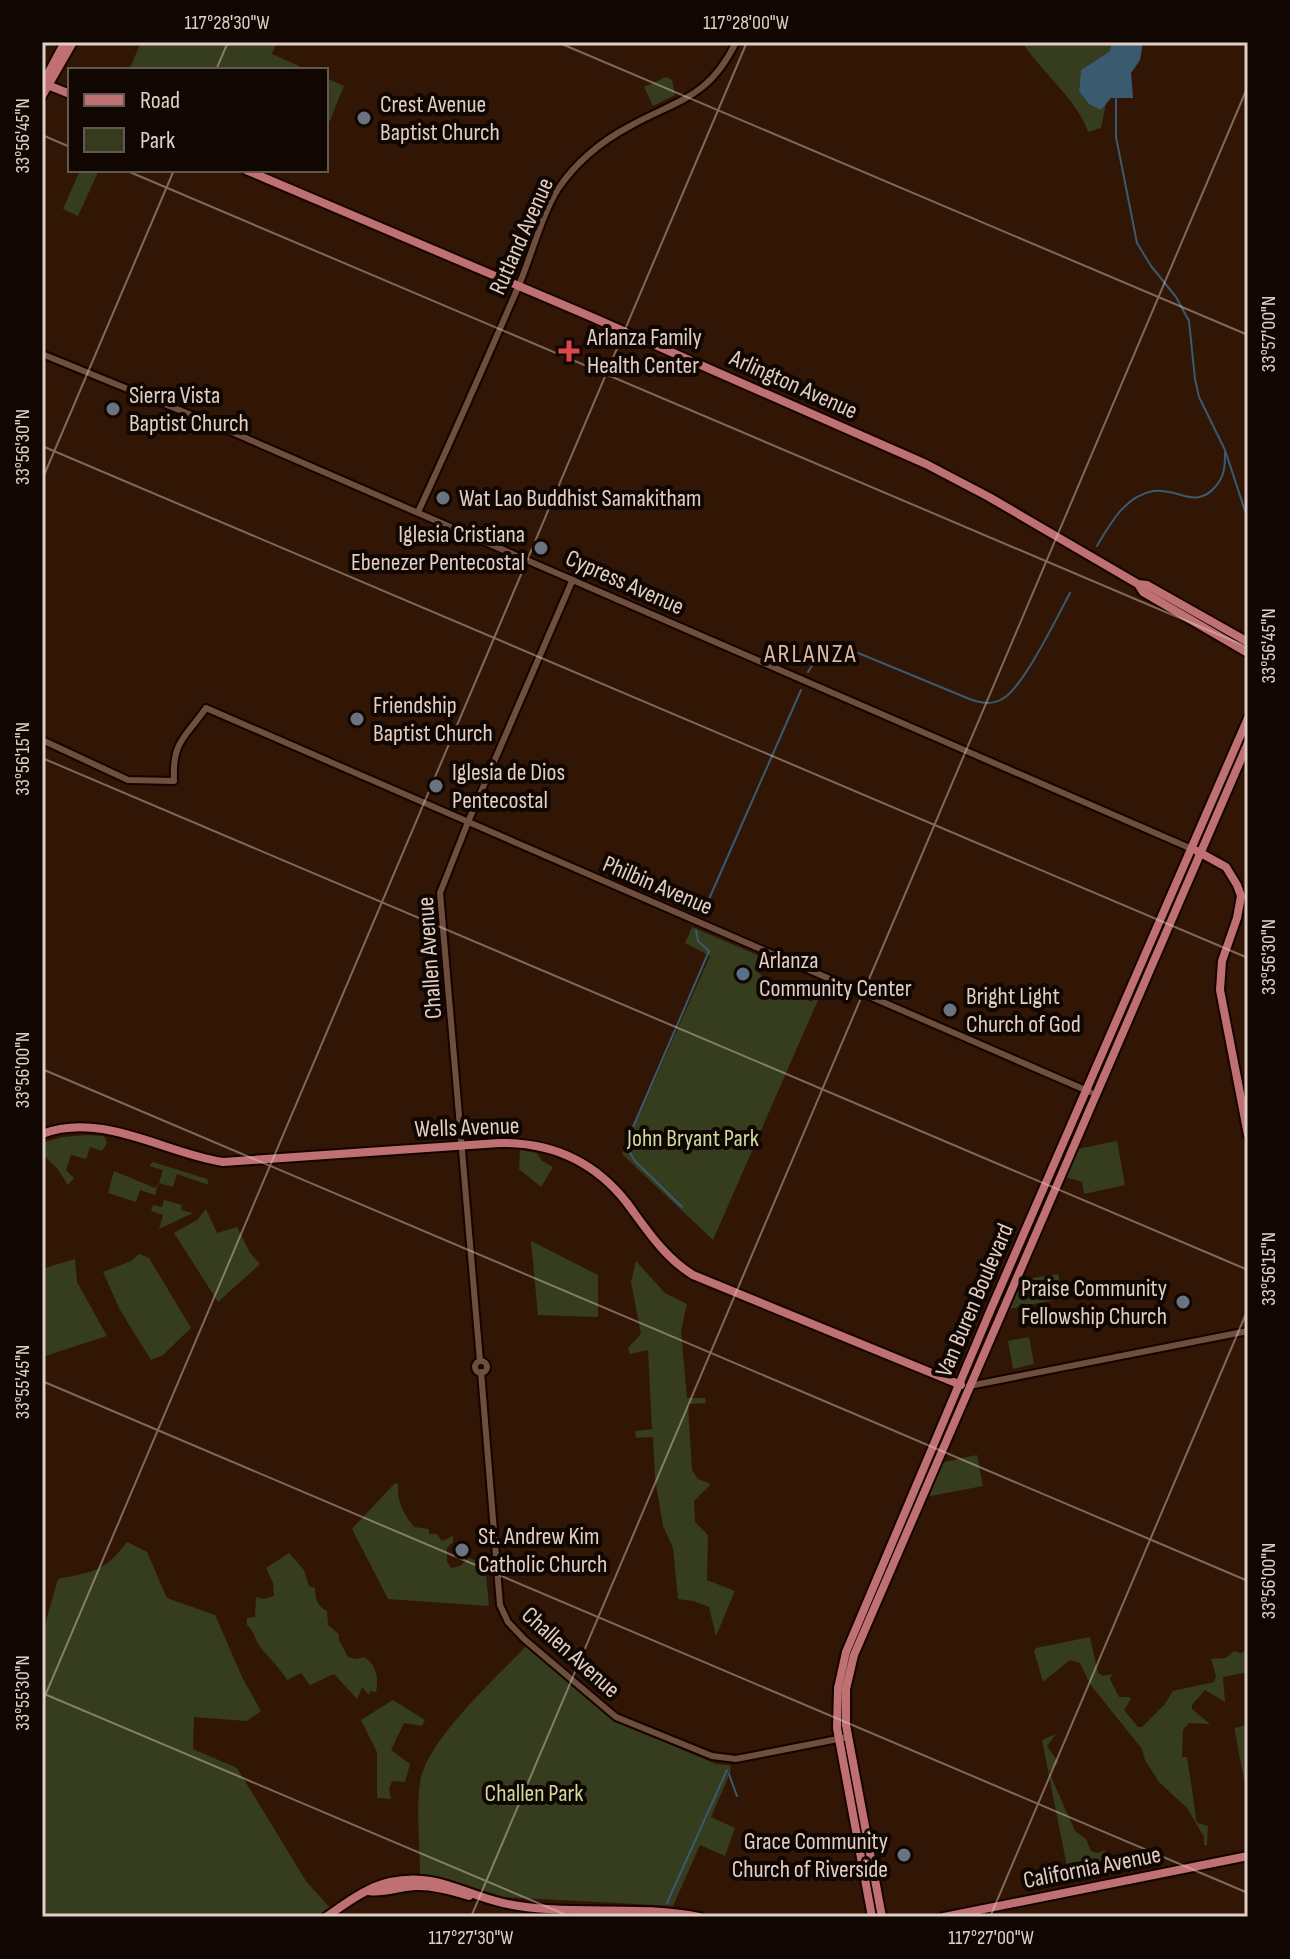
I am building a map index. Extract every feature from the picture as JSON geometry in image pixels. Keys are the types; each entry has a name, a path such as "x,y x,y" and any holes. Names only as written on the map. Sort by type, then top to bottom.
{"main road":[{"path":"42,96 44,84 65,42"},
{"path":"44,84 73,42"},
{"path":"44,84 68,93"},
{"name":"Arlington Avenue","path":"251,172 926,464 1138,584 1147,585 1248,642"},
{"name":"Arlington Avenue","path":"1138,584 1143,592 1248,653"},
{"path":"1162,603 1165,599 1187,609"},
{"name":"Van Buren Boulevard","path":"882,1917 836,1716 845,1654 1086,1090 1192,849 1245,741 1248,718"},
{"path":"1245,741 1248,731"},
{"name":"Van Buren Boulevard","path":"872,1917 843,1738 848,1678 856,1650 1233,779 1233,767 1245,741"},
{"path":"1192,849 1226,867 1241,896 1223,954 1220,985 1248,1135"},
{"path":"1141,966 1150,971"},
{"name":"Wells Avenue","path":"44,1133 91,1127 111,1130 223,1162 462,1145 532,1144 570,1156 609,1182 668,1255 693,1275 958,1385 969,1386"},
{"path":"985,1349 985,1337 999,1304 998,1293"},
{"path":"856,1650 855,1641 862,1621 859,1618"},
{"path":"839,1683 843,1688 842,1706 845,1713"},
{"name":"California Avenue","path":"944,1917 1248,1856"},
{"path":"326,1917 368,1891 418,1885 517,1906 699,1917"}],"street":[{"name":"Rutland Avenue","path":"418,512 518,286 556,191 597,147 630,126 682,103 707,85 736,42"},
{"name":"Cypress Avenue","path":"42,354 418,512 1192,849"},
{"name":"Challen Avenue","path":"573,579 440,893 480,1361 475,1367 481,1372 500,1605 508,1622 524,1639 616,1717 712,1756 736,1759 843,1738"},
{"name":"Philbin Avenue","path":"42,740 128,780 174,781 173,758 176,749 206,708 1096,1094"},
{"path":"969,1386 1248,1331"}],"green space":[{"path":"141,42 277,42 272,54 304,68 130,68"},
{"path":"1022,42 1025,45 1040,42 1111,42 1110,51 1081,70 1079,91 1101,110 1106,104 1101,128 1088,132 1076,109"},
{"path":"666,77 672,80 675,95 653,106 644,87"},
{"path":"328,79 344,86 328,125"},
{"path":"79,172 98,172 78,216 63,209"},
{"name":"John Bryant Park","path":"692,927 767,959 758,972 765,979 764,982 812,1002 819,988 818,982 825,984 713,1240 622,1154 710,956 685,943"},
{"path":"104,1136 107,1143 102,1151 90,1147 86,1159 71,1155 66,1170 74,1178 68,1185 57,1168 42,1154 42,1143 62,1137"},
{"path":"1117,1141 1125,1185 1084,1194 1082,1182 1065,1177 1077,1149"},
{"path":"520,1150 537,1153 542,1161 553,1167 541,1187 519,1169"},
{"path":"153,1162 207,1179 209,1185 177,1174 173,1187 159,1183 163,1170 149,1166"},
{"path":"114,1171 155,1188 158,1184 155,1195 140,1190 136,1202 108,1193"},
{"path":"164,1200 182,1205 181,1210 193,1213 159,1229 163,1215 151,1211 153,1205 162,1207"},
{"path":"206,1209 217,1233 237,1227 250,1253 260,1264 218,1302 174,1233 197,1220"},
{"path":"531,1241 598,1275 598,1317 538,1315"},
{"path":"139,1254 149,1258 191,1328 163,1355 151,1360 120,1310 103,1272 131,1261"},
{"path":"75,1259 77,1282 107,1336 42,1357 42,1262 45,1268"},
{"path":"636,1261 665,1293 687,1304 681,1331 687,1398 705,1398 706,1403 688,1404 692,1470 698,1479 711,1484 694,1501 695,1522 708,1535 707,1580 735,1591 716,1636 709,1607 678,1599 673,1548 663,1526 655,1478 653,1437 636,1438 635,1431 652,1429 648,1350 630,1354 628,1348 641,1334 631,1282"},
{"path":"1058,1274 1064,1298 1009,1309 1021,1280"},
{"path":"1029,1337 1034,1364 1013,1369 1008,1341"},
{"path":"977,1455 983,1486 925,1497 940,1463"},
{"path":"395,1483 398,1484 402,1507 414,1527 429,1529 429,1534 437,1534 442,1541 453,1536 453,1542 447,1548 447,1561 451,1568 460,1566 469,1558 485,1565 489,1606 388,1599 352,1529"},
{"path":"127,1542 147,1552 167,1598 215,1615 243,1679 261,1711 247,1721 194,1717 193,1749 237,1768 306,1881 338,1917 42,1917 42,1635 58,1579 97,1569 111,1560"},
{"path":"289,1553 304,1570 309,1586 315,1588 317,1601 327,1611 328,1625 339,1634 348,1657 364,1657 374,1667 376,1692 370,1691 369,1695 362,1687 357,1699 334,1674 310,1685 301,1673 287,1680 259,1645 247,1625 247,1618 255,1617 256,1597 274,1596 273,1583 266,1568"},
{"path":"1090,1637 1098,1673 1103,1676 1112,1674 1110,1679 1119,1697 1131,1699 1124,1710 1138,1727 1142,1727 1164,1705 1173,1691 1214,1682 1216,1676 1211,1659 1226,1658 1234,1651 1241,1653 1248,1650 1248,1672 1223,1677 1225,1702 1205,1690 1192,1705 1192,1709 1210,1724 1189,1723 1183,1730 1182,1757 1187,1757 1196,1820 1208,1826 1207,1845 1204,1845 1204,1837 1187,1808 1159,1782 1142,1749 1090,1684 1080,1663 1070,1660 1043,1682 1034,1651 1036,1648"},
{"name":"Challen Park","path":"526,1646 614,1720 716,1764 730,1765 731,1771 711,1817 735,1828 725,1856 700,1845 673,1906 504,1897 448,1879 420,1875 419,1793 425,1766 464,1710"},
{"path":"393,1700 425,1720 422,1726 404,1723 391,1750 410,1764 405,1782 392,1781 389,1789 391,1799 377,1798 377,1752 361,1720"},
{"path":"1248,1724 1248,1801 1235,1728"},
{"path":"1056,1734 1047,1746 1058,1762 1049,1772 1075,1831 1086,1839 1091,1851 1098,1853 1105,1850 1110,1869 1115,1874 1070,1882 1042,1740"}],"water":[{"path":"1111,42 1143,42 1140,60 1131,73 1133,98 1111,98 1101,110 1089,104 1079,91 1081,70 1110,51"}],"waterway":[{"path":"1116,99 1116,137 1137,243 1176,297 1189,321 1199,397 1225,450 1248,520"},
{"path":"1097,546 1119,512 1143,494 1162,491 1193,498 1208,493 1223,474 1225,452"},
{"path":"808,672 824,655 846,648 972,700 994,702 1010,693 1019,682 1070,593"},
{"path":"702,915 801,690"},
{"path":"676,1028 709,951 698,941 696,930"},
{"path":"675,1030 630,1134 627,1148 635,1161 682,1207"},
{"path":"667,1903 727,1770"},
{"path":"729,1774 737,1796"}],"place":[{"name":"Crest Avenue Baptist Church","path":"364,118"},
{"name":"Arlanza Family Health Center","path":"569,351"},
{"name":"Sierra Vista Baptist Church","path":"113,409"},
{"name":"Wat Lao Buddhist Samakitham","path":"443,498"},
{"name":"Iglesia Cristiana Ebenezer Pentecostal","path":"541,548"},
{"name":"Friendship Baptist Church","path":"357,719"},
{"name":"Iglesia de Dios Pentecostal","path":"436,786"},
{"name":"Arlanza Community Center","path":"743,974"},
{"name":"Bright Light Church of God","path":"950,1010"},
{"name":"Praise Community Fellowship Church","path":"1183,1302"},
{"name":"St. Andrew Kim Catholic Church","path":"462,1550"},
{"name":"Grace Community Church of Riverside","path":"904,1855"}],"district":[{"name":"ARLANZA","path":"811,653"}]}
